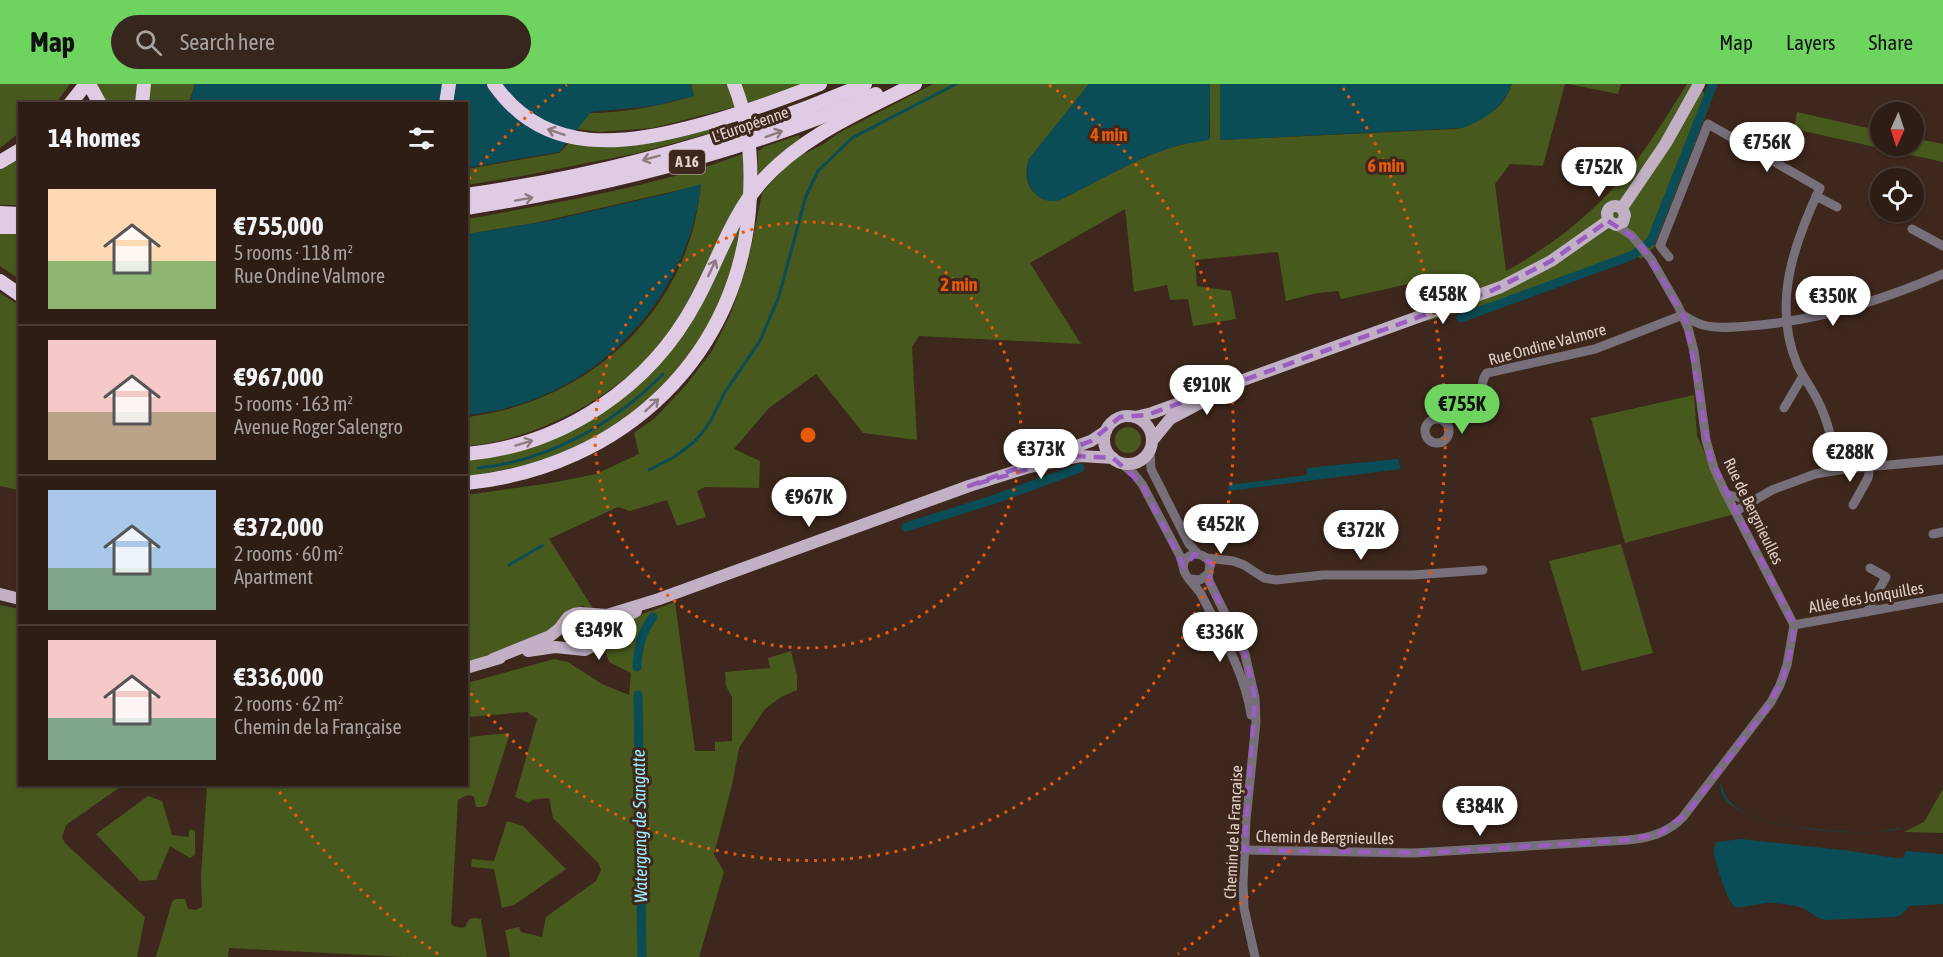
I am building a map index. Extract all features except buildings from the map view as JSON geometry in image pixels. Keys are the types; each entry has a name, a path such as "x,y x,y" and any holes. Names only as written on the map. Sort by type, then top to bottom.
{"highway":[{"path":"71,102 86,84 99,102"},
{"path":"142,102 144,84"},
{"path":"446,102 449,84"},
{"path":"494,84 515,109 539,126 574,138 613,141 654,136 703,124 776,101 820,84"},
{"name":"L'Européenne","path":"468,195 576,176 676,151 758,126 865,84"},
{"name":"L'Européenne","path":"468,208 588,187 706,157 805,123 898,84"},
{"path":"468,454 513,446 553,432 591,413 624,389 654,360 678,330 697,300 746,202 773,170 797,149 825,131 915,84"},
{"path":"468,483 517,475 572,457 618,432 652,405 691,363 714,327 727,301 738,271 748,223 751,177 749,147 736,88"},
{"path":"0,162 18,151"},
{"path":"0,213 18,214"},
{"path":"0,226 18,227"},
{"path":"0,279 18,288"},
{"path":"0,279 18,294"}],"main road":[{"path":"468,667 545,639 555,633 574,614 607,615 659,599 1082,445 1099,436 1111,423 1124,416 1147,415 1501,287 1551,261 1611,223 1607,213 1610,208 1617,206 1623,211 1666,143 1699,84"},
{"path":"969,486 1075,456 1090,455 1131,464 1137,462 1144,458 1162,426 1173,416 1250,377"},
{"path":"1135,417 1149,427 1151,446"},
{"path":"1106,431 1105,445 1116,460"},
{"path":"0,595 17,599"},
{"path":"493,659 549,647 579,651 588,649 610,626 659,599"},
{"path":"587,614 598,625 598,638"},
{"path":"564,622 562,636 564,642 572,649"}],"street":[{"path":"1669,257 1660,246 1708,124 1820,188 1799,233 1793,255 1786,293 1786,322 1793,352 1826,421 1837,470"},
{"path":"1816,196 1837,207"},
{"name":"Rue de Bergnieulles","path":"1623,211 1635,238 1648,254 1683,315 1690,334 1706,440 1714,468 1794,625"},
{"name":"Rue de Bergnieulles","path":"1611,223 1635,238"},
{"path":"1912,229 1943,246"},
{"path":"1690,334 1712,327 1786,322 1829,314 1867,303 1943,274"},
{"path":"1683,315 1697,323 1712,327"},
{"name":"Rue Ondine Valmore","path":"1444,421 1451,416 1475,410 1480,406 1483,398 1482,383 1487,373 1595,349 1683,315"},
{"path":"1784,408 1803,376"},
{"path":"1151,446 1151,469 1189,544 1210,563 1209,573"},
{"path":"1116,460 1143,484 1180,556 1185,574 1191,579 1200,580 1220,565 1239,563"},
{"path":"1736,512 1752,501 1793,481 1837,470 1943,460"},
{"path":"1853,505 1868,478 1870,466"},
{"path":"1726,494 1752,501"},
{"path":"1933,534 1943,532"},
{"path":"1184,567 1188,557 1203,556 1239,563 1264,578 1276,580 1323,575 1413,575 1484,570"},
{"path":"1867,612 1886,577 1870,568"},
{"name":"Chemin de la Française","path":"1209,573 1209,581 1243,649 1249,666 1255,704 1254,744 1244,850 1244,908 1255,957"},
{"name":"Chemin de la Française","path":"1191,579 1243,683 1250,710 1254,744"},
{"name":"Allée des Jonquilles","path":"1794,625 1943,598"},
{"name":"Chemin de Bergnieulles","path":"1244,850 1414,853 1634,840 1659,834 1674,825 1687,813 1777,691 1789,659 1794,625"}],"highlighted area":[{"path":"1608,221 1632,236 1648,254 1686,321 1711,460 1794,625 1792,645 1783,678 1767,708 1687,813 1659,834 1628,840 1424,853 1244,850 1255,698 1245,654 1209,581 1213,564 1195,554 1184,567 1142,484 1113,458 1075,456 969,486 1091,441 1120,417 1147,415 1491,291 1551,261"}],"green space":[{"path":"0,84 70,84 57,102 18,102 18,134 0,148"},
{"path":"97,84 137,84 136,102 104,102"},
{"path":"150,84 195,84 189,102 149,102"},
{"path":"691,84 727,84 735,107 653,128 599,132 577,129 588,113 642,108 694,96"},
{"path":"741,84 803,84 748,105"},
{"path":"933,84 1089,84 1029,159 1027,176 1031,189 1043,198 1060,200 1149,156 1210,138 1210,84 1220,84 1220,140 1454,129 1488,115 1502,103 1512,84 1565,84 1543,166 1510,164 1495,184 1506,271 1538,252 1598,204 1641,154 1687,84 1694,84 1712,99 1654,247 1641,259 1632,252 1479,308 1427,321 1413,283 1341,299 1338,291 1317,293 1286,301 1278,252 1195,260 1197,286 1231,291 1236,319 1193,326 1188,299 1170,300 1167,285 1134,292 1125,209 1030,263 1081,344 919,336 912,347 917,440 863,433 816,374 769,408 734,449 760,461 759,488 705,487 697,491 706,517 677,526 667,500 630,511 618,507 549,539 594,610 583,606 573,608 562,614 555,628 468,662 468,495 596,474 639,454 634,433 655,418 687,384 712,351 731,313 748,263 762,193 791,160 822,145 839,133"},
{"path":"1568,84 1621,84 1618,94"},
{"path":"1797,112 1870,129 1870,146 1794,129"},
{"path":"728,123 729,128 638,153 468,185 468,169 559,153 569,143 630,146 656,142"},
{"path":"799,135 800,140 758,176 758,151"},
{"path":"1924,140 1943,144 1943,162 1916,156 1924,156"},
{"path":"743,154 745,195 721,234 677,321 653,353 632,373 580,409 523,434 468,446 468,417 507,409 545,396 580,378 612,355 640,327 664,296 682,260 695,221 701,185 535,223 468,234 468,219 641,185"},
{"path":"18,159 18,205 0,205 0,169"},
{"path":"745,219 733,272 706,333 672,380 613,430 552,460 468,477 468,459 501,454 644,378"},
{"path":"0,233 18,234 18,278 0,266"},
{"path":"0,293 18,304 18,490 0,486"},
{"path":"1694,395 1697,436 1720,488 1735,514 1625,543 1591,418"},
{"path":"1128,427 1137,431 1141,440 1137,449 1128,453 1119,449 1115,440 1119,431"},
{"path":"1621,544 1653,653 1582,671 1549,561"},
{"path":"675,602 695,751 715,751 715,742 732,741 732,697 726,686 725,672 770,668 768,658 791,651 797,675 797,690 781,697 765,709 739,748 714,854 724,872 699,957 510,957 505,930 519,927 521,932 542,937 546,917 596,881 601,870 599,864 553,818 549,798 532,800 529,803 515,797 537,719 527,712 468,717 468,683 554,659 568,662 602,684 629,695 631,673 609,662 603,644 617,629 645,613"},
{"path":"0,605 18,609 18,786 122,786 66,825 62,837 65,843 145,917 137,957 0,957"},
{"path":"577,621 585,621 592,628 592,636 585,643 577,643 570,636 570,628"},
{"path":"510,733 487,805 476,807 474,797 470,796 458,800 451,924 456,927 465,927 469,919 481,919 487,957 404,957 229,948 228,957 156,957 172,902 175,899 185,899 188,909 195,910 202,907 201,876 207,786 468,786 468,737"},
{"path":"1943,789 1943,833 1904,832 1924,822"},
{"path":"148,796 162,801 172,835 189,837 191,829 195,831 195,855 190,858 170,846 156,880 140,881 96,834"},
{"path":"507,821 523,826 566,869 514,905 502,908 494,869 471,867 472,859 494,861"}],"water":[{"path":"195,84 690,84 694,96 653,106 591,112 559,152 468,168 468,102 190,102"},
{"path":"1089,84 1210,84 1209,140 1179,145 1144,157 1060,200 1043,199 1032,190 1029,183 1027,167 1029,159"},
{"path":"1220,84 1512,84 1504,99 1492,112 1462,128 1220,140"},
{"path":"701,184 692,228 676,270 653,307 624,341 591,369 553,391 511,407 468,415 468,234 549,221"},
{"path":"1398,459 1401,469 1229,491 1228,485 1307,475 1307,468"},
{"path":"1723,789 1731,803 1744,812 1740,811 1724,798"},
{"path":"1781,824 1843,832 1795,827"},
{"path":"1741,839 1896,858 1903,858 1906,851 1943,854 1943,904 1909,906 1901,915 1895,917 1825,920 1805,909 1789,905 1768,903 1735,907 1722,881 1714,849 1717,842"}],"waterway":[{"path":"649,470 674,457 702,433 725,392 760,341 779,296 806,196 818,171 852,138 956,84"},
{"path":"1461,318 1633,255 1651,241 1713,84"},
{"path":"478,468 530,457 578,437 623,409 663,374"},
{"path":"906,527 995,499 1080,468"},
{"path":"509,565 543,545"},
{"path":"637,667 641,641 653,617"},
{"name":"Watergang de Sangatte","path":"638,695 642,957"}]}
